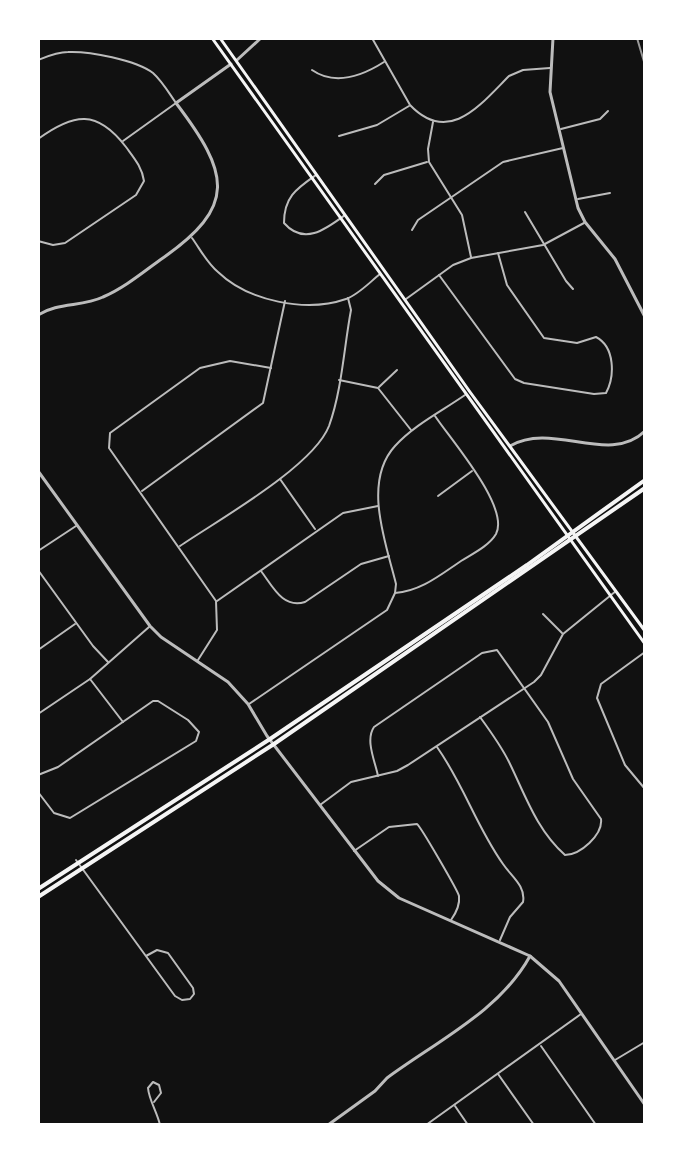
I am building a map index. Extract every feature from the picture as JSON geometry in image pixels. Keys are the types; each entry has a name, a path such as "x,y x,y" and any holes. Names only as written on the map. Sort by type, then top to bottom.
{"main road":[{"path":"212,38 404,301"},
{"path":"220,38 571,537 645,631"},
{"path":"468,393 510,446 645,644"},
{"path":"38,897 274,744 571,537 645,480"},
{"path":"38,888 270,739 645,488"}],"street":[{"path":"122,142 237,60 261,38"},
{"path":"372,38 410,105 434,121 462,119 516,72 551,68"},
{"path":"553,38 550,92 576,200 585,222 615,259 643,307 645,317"},
{"path":"38,60 57,53 72,52 139,65 155,75 207,145 216,174 215,203 209,218 192,238 102,298 59,306 38,315"},
{"path":"312,70 330,79 365,74 385,62"},
{"path":"339,136 377,125 410,105"},
{"path":"560,129 600,119 608,111"},
{"path":"38,139 61,123 82,118 106,126 139,165 144,181 136,195 65,243 53,245 38,241"},
{"path":"434,121 428,149 429,162 462,215 471,258"},
{"path":"412,230 418,220 503,162 564,148"},
{"path":"375,184 384,175 429,162"},
{"path":"317,174 291,193 284,209 287,228 312,235 322,232 346,215"},
{"path":"576,200 610,193"},
{"path":"525,212 573,289"},
{"path":"404,301 439,275 471,258 543,245 585,222"},
{"path":"192,238 215,270 238,287 252,294 285,301 309,305 348,298 381,273"},
{"path":"439,275 515,379 594,394 606,393 611,365 604,342 596,337 577,343 544,338 507,285 498,253"},
{"path":"179,546 301,462 322,439 329,425 339,380 351,310 348,298"},
{"path":"140,492 257,410 266,397 285,301"},
{"path":"198,660 217,630 216,601 109,448 110,433 200,368 230,361 271,368"},
{"path":"378,388 397,370"},
{"path":"339,380 378,388 412,431"},
{"path":"248,704 387,610 395,593 378,488 386,459 412,431 468,393"},
{"path":"395,593 417,590 483,547 496,534 499,518 494,501 434,415"},
{"path":"510,446 521,439 536,436 618,445 636,440 645,431"},
{"path":"438,496 473,470"},
{"path":"38,471 150,626 161,637 228,682 248,704 319,806 378,881 399,898 530,956 559,981 645,1105"},
{"path":"279,478 316,530"},
{"path":"216,601 343,513 379,505"},
{"path":"38,551 77,525"},
{"path":"261,570 281,598 296,605 361,564 389,556"},
{"path":"38,570 109,663"},
{"path":"319,806 351,782 408,765 525,688 541,675 563,634 616,591"},
{"path":"543,614 563,634"},
{"path":"38,650 76,623"},
{"path":"38,714 90,679 150,626"},
{"path":"378,776 370,731 482,653 492,650 502,654 548,722 579,791 601,819 598,834 572,855 565,855 540,827 511,766 480,717"},
{"path":"645,652 609,677 598,688 597,698 625,765 645,789"},
{"path":"90,679 123,723"},
{"path":"38,775 58,767 149,703 158,701 193,724 199,732 198,737 70,818 54,813 38,792"},
{"path":"437,746 460,781 489,844 523,889 523,902 510,917 499,941"},
{"path":"354,851 389,827 417,824 423,829 438,862 459,893 459,901 450,920"},
{"path":"76,862 175,996 182,1000 190,999 194,994 193,988 168,953 157,950 146,956"},
{"path":"328,1125 375,1091 387,1078 498,999 521,973 530,956"},
{"path":"426,1125 582,1013"},
{"path":"615,1060 645,1042"},
{"path":"540,1045 596,1125"},
{"path":"498,1074 534,1125"},
{"path":"154,1102 161,1093 159,1085 153,1082 148,1088 149,1096 154,1102 160,1125"},
{"path":"454,1105 468,1125"}],"railway":[{"path":"637,38 645,65"}]}
